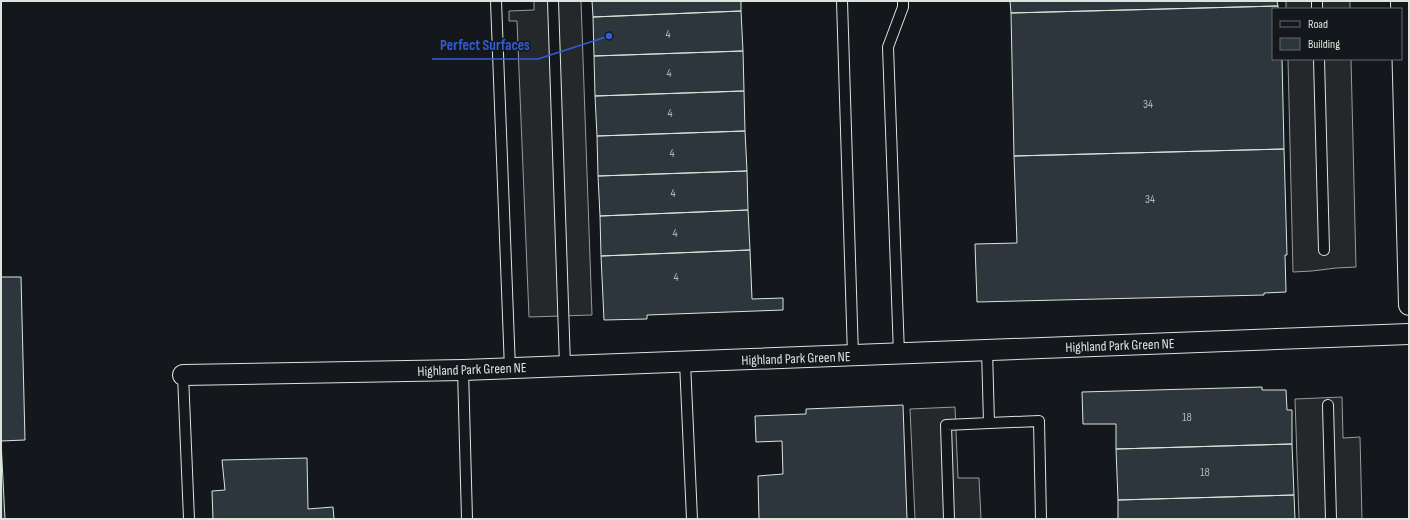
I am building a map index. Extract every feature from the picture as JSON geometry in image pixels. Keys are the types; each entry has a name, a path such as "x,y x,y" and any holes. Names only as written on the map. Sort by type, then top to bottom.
{"street":[{"path":"1402,39 1409,306"},
{"name":"Highland Park Green NE","path":"183,375 463,370 1409,334"}],"lane":[{"path":"496,1 510,368"},
{"path":"553,1 565,366"},
{"path":"842,1 853,356"},
{"path":"899,354 888,47 903,7 903,1"},
{"path":"1319,60 1324,250"},
{"path":"987,350 989,423"},
{"path":"685,362 692,519"},
{"path":"463,370 467,519"},
{"path":"183,375 189,519"},
{"path":"1328,405 1331,519"},
{"path":"948,519 946,425 1039,421 1042,519"}],"shaded area":[{"path":"534,1 581,1 592,315 529,317 517,21 509,21 509,11 534,10"},
{"path":"1286,1 1350,1 1350,8 1286,8"},
{"path":"1288,60 1351,60 1356,267 1293,272"},
{"path":"1342,397 1343,438 1360,437 1362,519 1299,519 1295,399"},
{"path":"955,407 958,478 979,478 981,519 915,519 910,409"}],"building":[{"path":"592,1 741,1 741,11 593,17"},
{"path":"1010,1 1277,1 1278,6 1011,13"},
{"path":"1278,6 1278,8 1272,8 1272,60 1282,60 1284,149 1014,156 1011,13"},
{"path":"741,11 743,51 594,56 593,17"},
{"path":"743,51 744,91 595,96 594,56"},
{"path":"744,91 745,131 597,136 595,96"},
{"path":"745,131 747,171 598,176 597,136"},
{"path":"1284,149 1287,255 1285,255 1286,292 1264,293 1264,295 977,302 975,244 1017,243 1014,156"},
{"path":"747,171 748,210 600,216 598,176"},
{"path":"748,210 750,250 601,256 600,216"},
{"path":"750,250 752,299 783,298 783,310 647,315 647,319 604,320 601,256"},
{"path":"1,277 21,277 25,440 1,441"},
{"path":"1262,387 1262,390 1286,390 1287,410 1292,410 1292,444 1116,449 1116,424 1083,424 1082,392"},
{"path":"903,405 907,519 759,519 758,476 783,474 782,441 756,442 755,416 806,414 806,409"},
{"path":"1,441 5,519 1,519"},
{"path":"1292,444 1294,495 1118,500 1116,449"},
{"path":"307,458 308,509 333,507 334,519 213,519 212,491 225,490 222,460"},
{"path":"1294,495 1295,519 1118,519 1118,500"}],"place":[{"name":"Perfect Surfaces","path":"609,36"}]}
